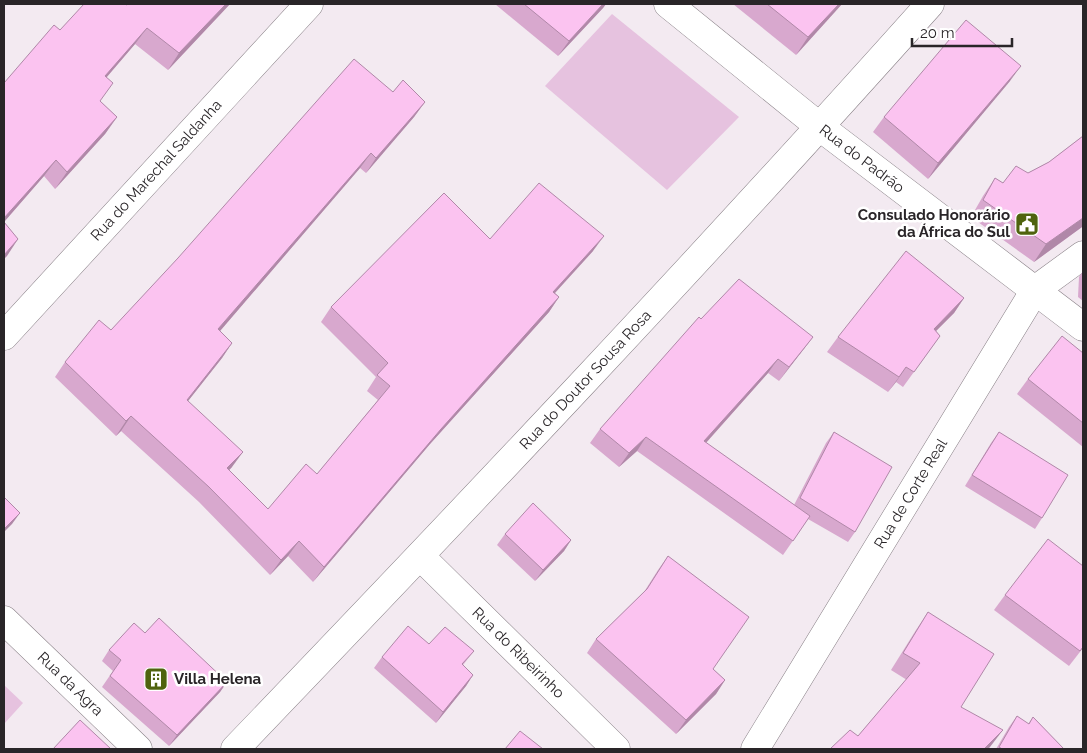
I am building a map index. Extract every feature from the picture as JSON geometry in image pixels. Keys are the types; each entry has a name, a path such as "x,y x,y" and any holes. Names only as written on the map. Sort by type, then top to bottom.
{"street":[{"name":"Rua do Marechal Saldanha","path":"4,336 309,4"},
{"name":"Rua do Padrão","path":"668,4 820,127 1083,327"},
{"name":"Rua do Doutor Sousa Rosa","path":"235,749 420,556 820,127 930,4"},
{"name":"Rua de Corte Real","path":"755,749 1035,290 1083,255"},
{"name":"Rua do Ribeirinho","path":"420,556 616,749"},
{"name":"Rua da Agra","path":"4,620 138,749"}],"shaded area":[{"path":"612,14 739,117 667,190 545,86"},
{"path":"4,685 23,703 4,724"}],"building":[{"path":"84,4 226,4 179,53 147,28 105,76 113,83 100,101 117,117 67,172 56,160 4,218 4,83 54,25 60,30"},
{"path":"524,4 603,4 569,41"},
{"path":"767,4 839,4 808,37"},
{"path":"966,20 1021,66 938,163 884,117"},
{"path":"354,59 393,92 403,80 425,102 376,158 371,153 218,329 232,343 187,400 243,452 227,468 268,509 306,464 317,474 390,386 377,375 388,363 331,307 444,193 490,239 539,183 604,236 553,292 559,297 441,429 324,567 299,541 281,560 209,487 131,416 126,421 65,362 99,320 111,330 178,258"},
{"path":"1083,136 1083,218 1046,244 983,200 995,178 1003,183 1016,166 1028,173 1049,162"},
{"path":"4,222 18,239 4,255"},
{"path":"906,251 964,298 934,329 940,336 914,372 906,367 899,377 838,337"},
{"path":"739,279 813,337 789,367 778,359 704,441 810,516 793,541 646,437 629,453 600,429 699,317 701,319"},
{"path":"1062,336 1083,353 1083,423 1028,379"},
{"path":"834,432 892,467 855,532 800,498"},
{"path":"999,432 1068,475 1042,518 972,475"},
{"path":"4,497 20,513 4,529"},
{"path":"533,503 571,540 543,570 505,534"},
{"path":"1048,539 1083,566 1083,647 1080,651 1005,595"},
{"path":"668,556 749,617 713,669 725,680 686,720 596,639 647,589"},
{"path":"928,612 994,654 961,707 1003,730 984,749 830,749 850,730 858,736 920,663 903,653"},
{"name":"Villa Helena","path":"159,618 227,682 177,735 110,676 121,660 109,650 134,623 145,633"},
{"path":"408,626 429,644 445,627 474,651 462,664 473,675 443,712 382,657"},
{"path":"1017,716 1029,724 1033,717 1064,749 1002,749 999,747"},
{"path":"80,720 111,749 53,749"},
{"path":"520,731 543,749 505,749"}],"place":[{"name":"Consulado Honorário da África do Sul","path":"1027,224"},
{"name":"Villa Helena","path":"156,679"}]}
